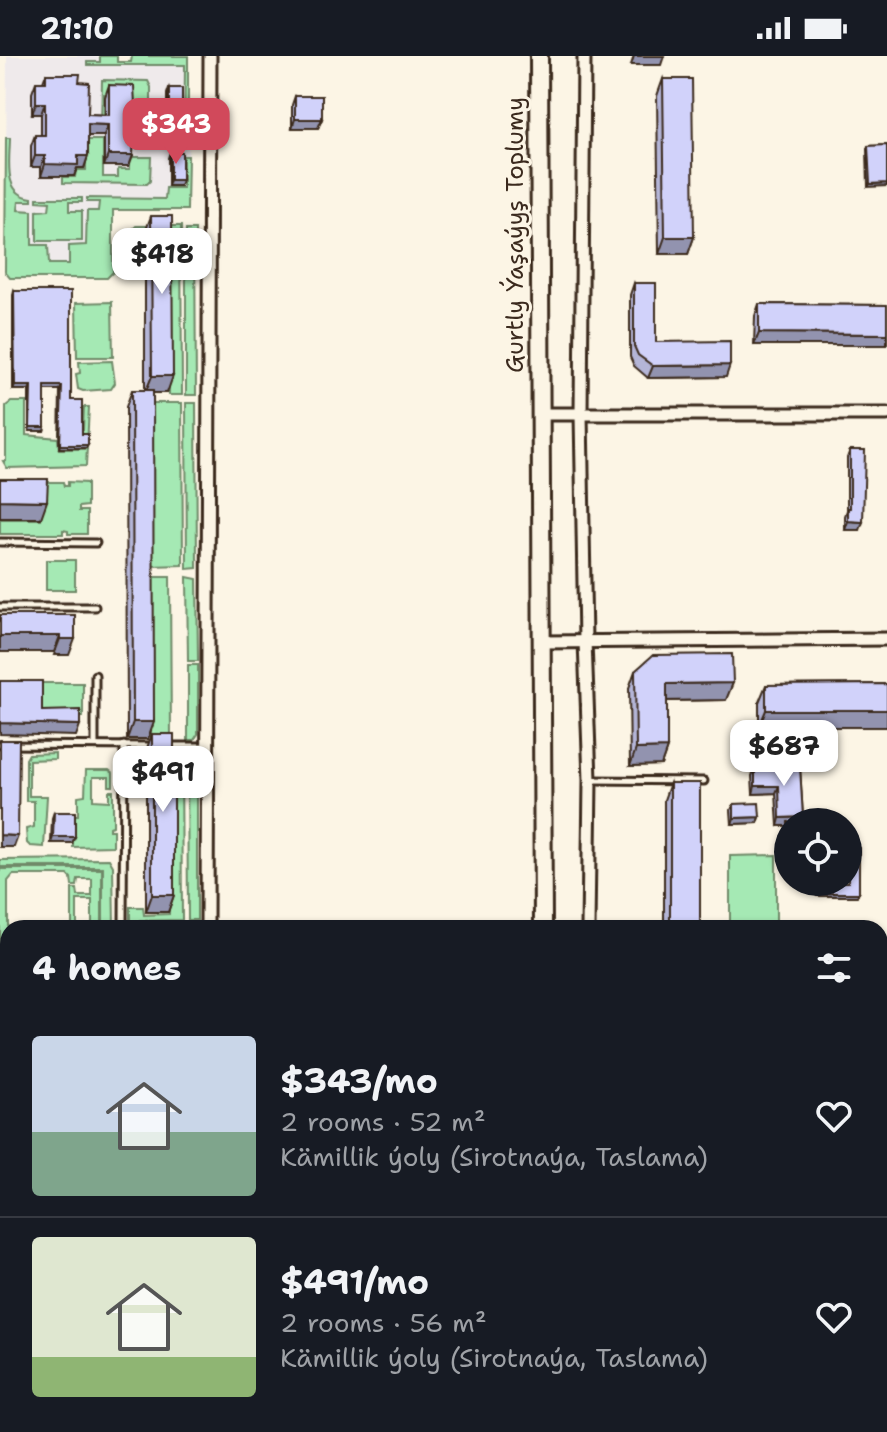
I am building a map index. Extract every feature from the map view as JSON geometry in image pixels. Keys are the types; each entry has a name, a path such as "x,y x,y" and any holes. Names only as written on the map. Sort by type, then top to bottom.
{"street":[{"path":"207,920 210,56"},
{"name":"Gurtly Ýaşaýyş Toplumy","path":"539,56 543,920"},
{"path":"584,56 581,414 590,780 588,920"},
{"path":"539,414 887,414"},
{"path":"541,642 887,639"}],"lane":[{"path":"0,542 96,543"},
{"path":"0,607 95,607"},
{"path":"95,675 95,745"},
{"path":"0,745 152,746"},
{"path":"123,920 124,745"},
{"path":"166,746 208,746"},
{"path":"590,780 704,781"}],"shaded area":[{"path":"7,56 117,56 118,62 189,62 188,211 114,211 113,272 107,279 10,278 5,272"}],"green space":[{"path":"100,56 117,56 117,62 131,62 132,56 188,56 188,145 184,145 185,65 87,65 87,62 100,62"},
{"path":"102,80 148,81 151,105 131,105 130,94 104,94 104,126 101,126"},
{"path":"6,138 10,138 12,183 22,195 32,198 32,201 19,201 18,210 32,211 32,245 48,245 49,264 69,264 69,246 86,245 87,211 98,211 99,202 87,202 87,198 165,199 166,188 183,188 183,156 188,156 187,210 113,210 113,272 107,278 10,278 5,272"},
{"path":"86,140 103,140 103,177 118,177 118,169 130,169 130,157 151,157 150,181 147,184 63,183 63,177 75,177 76,170 86,170"},
{"path":"37,198 82,198 82,202 69,202 69,211 82,211 82,241 37,241 37,211 49,210 50,202 37,201"},
{"path":"136,226 181,226 182,395 169,395 168,232 143,231 140,246 128,246 128,234"},
{"path":"186,230 195,230 196,395 186,395"},
{"path":"112,302 113,357 77,357 76,303"},
{"path":"112,361 115,383 111,389 78,389 76,374 80,373 79,362"},
{"path":"11,402 26,402 26,435 58,438 59,449 87,449 86,466 7,468 3,461 6,461 6,406"},
{"path":"150,403 182,403 183,565 151,566"},
{"path":"186,403 196,403 197,568 187,569"},
{"path":"84,407 89,407 87,448 86,437 59,435 59,431 83,430"},
{"path":"28,482 63,482 64,486 68,486 68,482 87,483 87,506 79,507 79,511 87,511 87,534 68,534 63,530 63,534 0,534 0,519 41,519 42,493"},
{"path":"46,560 75,560 75,590 46,590"},
{"path":"150,577 170,577 171,740 151,740"},
{"path":"187,577 197,579 198,661 188,661"},
{"path":"188,665 198,665 198,734 194,740 188,740"},
{"path":"0,683 83,683 83,717 40,717"},
{"path":"187,749 197,749 197,920 188,920"},
{"path":"168,751 181,751 182,920 130,920 130,907 143,907 144,915 169,914"},
{"path":"55,753 55,759 29,760 29,796 47,796 44,847 30,846 26,829 34,827 34,801 26,801 26,759 29,754"},
{"path":"86,770 109,770 113,773 113,786 109,786 109,777 93,777 93,800 109,801 109,791 113,791 113,826 109,830 113,830 113,846 73,847 73,815 78,815 78,796 85,795"},
{"path":"774,855 776,920 730,920 730,856"},
{"path":"109,859 113,866 114,920 103,920 103,867 0,867 0,860"},
{"path":"0,869 102,869 102,920 92,920 92,900 77,900 77,920 72,920 72,889 77,889 78,896 92,896 92,879 78,879 77,886 72,886 68,875 13,875 8,881 8,920 0,920"}],"building":[{"path":"46,74 80,74 79,82 89,83 88,114 109,115 109,85 134,86 135,104 146,104 145,136 134,136 133,155 108,155 108,125 88,124 88,156 78,156 78,165 45,164 45,156 35,156 35,135 45,135 45,103 36,103 36,82 46,82"},
{"path":"663,79 692,79 694,237 665,237"},
{"path":"169,88 182,88 182,129 169,129"},
{"path":"295,96 322,96 322,119 295,119"},
{"path":"887,145 887,183 870,184 868,146"},
{"path":"170,152 182,152 182,180 170,180"},
{"path":"151,216 172,216 173,376 152,376"},
{"path":"634,283 656,283 656,342 730,341 730,365 653,366 638,355 634,346"},
{"path":"14,291 71,291 71,400 82,400 82,434 88,434 88,445 60,445 62,386 45,386 45,427 30,427 31,386 15,386"},
{"path":"759,304 887,305 887,334 759,333"},
{"path":"132,390 153,390 154,722 133,722"},
{"path":"850,450 865,450 863,522 848,521"},
{"path":"0,479 48,479 47,501 0,500"},
{"path":"0,615 75,615 75,639 0,636"},
{"path":"732,654 733,683 667,684 667,748 636,749 635,671 653,655"},
{"path":"0,681 42,681 42,711 80,710 80,725 0,723"},
{"path":"887,684 887,710 766,710 766,685"},
{"path":"152,734 174,734 174,895 152,895"},
{"path":"0,740 19,740 18,836 0,835"},
{"path":"800,767 802,808 780,808 779,786 755,786 755,768"},
{"path":"670,783 700,783 700,920 670,920"},
{"path":"759,803 760,817 734,818 734,804"},
{"path":"54,812 75,812 75,837 53,837"}]}
